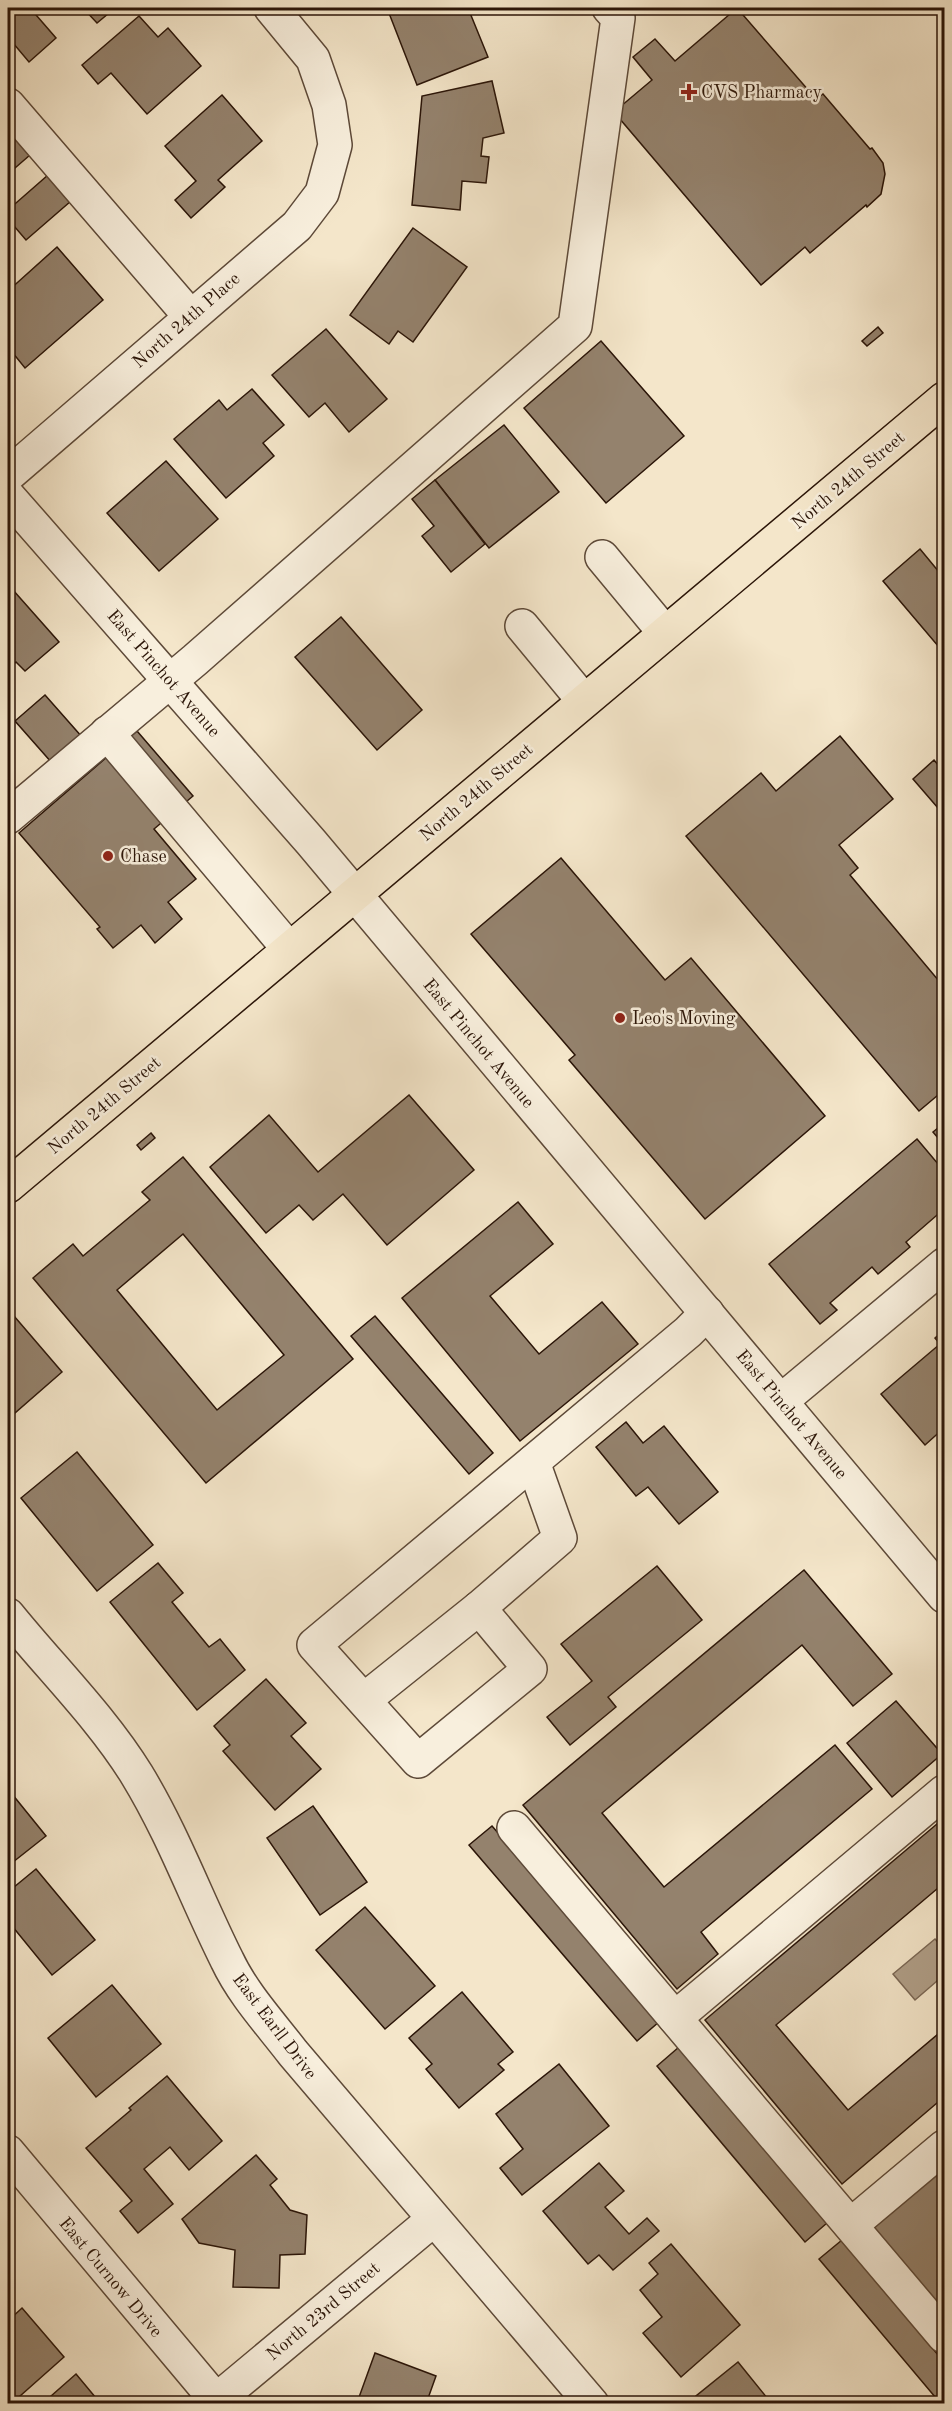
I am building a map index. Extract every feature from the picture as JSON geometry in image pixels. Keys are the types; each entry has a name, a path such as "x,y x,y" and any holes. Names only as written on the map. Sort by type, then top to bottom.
{"main road":[{"name":"North 24th Street","path":"8,1186 945,399"}],"street":[{"name":"North 24th Place","path":"8,475 297,226 322,193 335,145 329,105 313,59 271,8"},
{"path":"8,817 171,680 575,326 618,18 609,8"},
{"path":"8,105 190,316"},
{"name":"East Pinchot Avenue","path":"8,496 171,680 355,894 945,1596"},
{"path":"602,557 665,633"},
{"path":"522,626 584,701"},
{"path":"107,733 289,949"},
{"path":"781,1401 945,1265"},
{"path":"479,1608 530,1669 418,1761 314,1645 688,1332 707,1313"},
{"path":"364,1700 479,1608 560,1538 533,1462"},
{"name":"East Earll Drive","path":"14,1635 106,1732 136,1773 166,1826 227,1961 248,1996 292,2053 592,2403"},
{"path":"675,2018 945,1792"},
{"path":"514,1828 945,2336"},
{"path":"851,2225 945,2147"},
{"name":"East Curnow Drive","path":"8,2152 214,2402"},
{"name":"North 23rd Street","path":"214,2402 434,2218"}],"shaded area":[{"path":"935,1939 944,1949 944,1975 915,2000 893,1974"}],"building":[{"path":"8,8 30,8 56,38 29,62 8,37"},
{"path":"83,8 115,8 97,23"},
{"path":"387,8 468,8 488,57 417,85"},
{"name":"CVS Pharmacy","path":"737,8 816,99 823,94 870,149 872,148 883,163 885,174 881,194 867,207 866,205 810,253 805,247 761,285 614,112 652,80 633,57 655,39 675,61"},
{"path":"139,16 158,37 168,28 201,66 147,114 111,73 98,84 82,65"},
{"path":"492,81 504,133 483,138 481,156 489,157 486,183 462,181 460,210 412,205 422,96"},
{"path":"222,95 262,141 218,180 225,187 191,218 175,200 196,181 165,146"},
{"path":"8,129 30,155 15,168 8,160"},
{"path":"48,175 71,201 26,240 8,219 8,210"},
{"path":"413,228 467,267 413,342 398,331 389,344 350,315"},
{"path":"57,247 103,300 25,368 8,347 8,291"},
{"path":"878,327 883,333 867,346 862,341"},
{"path":"326,329 387,399 349,432 325,403 309,417 272,375"},
{"path":"601,341 684,436 606,503 524,408"},
{"path":"252,389 284,425 263,443 274,456 226,498 174,439 219,400 227,410"},
{"path":"504,425 559,492 489,548 435,480"},
{"path":"166,461 218,519 159,571 107,513"},
{"path":"435,480 485,544 451,572 422,536 434,526 412,499"},
{"path":"920,549 944,578 944,653 883,581"},
{"path":"13,590 59,642 25,671 16,662 8,669 8,594"},
{"path":"341,617 422,710 377,750 295,657"},
{"path":"45,695 82,737 52,763 15,721"},
{"name":"Chase","path":"137,731 193,796 154,829 196,879 168,902 182,919 155,943 141,925 113,948 97,929 100,927 19,833"},
{"path":"840,736 893,799 839,845 858,868 850,875 944,987 944,1090 919,1111 686,836 761,773 776,791"},
{"path":"934,760 944,772 944,815 913,779"},
{"path":"561,858 665,980 691,958 825,1116 705,1219 569,1060 575,1055 471,934"},
{"path":"409,1095 474,1170 387,1245 343,1194 313,1220 299,1205 266,1233 210,1167 269,1115 318,1172"},
{"path":"944,1123 944,1145 933,1132"},
{"path":"151,1133 155,1138 141,1150 137,1145"},
{"path":"917,1139 944,1171 944,1209 906,1242 910,1247 878,1274 872,1267 830,1303 837,1310 820,1324 769,1264"},
{"path":"183,1157 353,1359 206,1483 33,1278 73,1244 83,1256 150,1200 142,1192","holes":["183,1234 284,1355 217,1410 117,1290"]},
{"path":"518,1202 553,1244 490,1296 539,1354 602,1302 638,1344 520,1441 402,1298"},
{"path":"8,1309 62,1372 8,1419"},
{"path":"375,1316 493,1453 469,1474 351,1336"},
{"path":"944,1330 944,1428 925,1445 881,1394 940,1344 935,1338"},
{"path":"626,1422 643,1443 664,1426 718,1492 679,1524 648,1487 636,1496 596,1447"},
{"path":"77,1452 153,1545 97,1591 21,1498"},
{"path":"158,1563 183,1593 172,1602 209,1647 220,1639 245,1670 197,1710 110,1602"},
{"path":"657,1566 702,1620 608,1697 616,1707 570,1745 547,1717 592,1681 561,1644"},
{"path":"804,1570 892,1674 853,1706 802,1645 602,1813 664,1887 835,1745 872,1789 701,1932 718,1954 677,1989 523,1805"},
{"path":"266,1679 306,1723 291,1736 321,1769 275,1810 223,1751 230,1745 214,1726"},
{"path":"896,1701 942,1754 892,1797 847,1743"},
{"path":"8,1789 46,1836 8,1866"},
{"path":"313,1806 367,1882 320,1915 267,1838"},
{"path":"944,1818 944,1883 776,2025 848,2110 944,2029 944,2097 842,2184 705,2020"},
{"path":"492,1826 660,2021 637,2041 469,1845"},
{"path":"36,1869 95,1940 52,1975 8,1921 8,1892"},
{"path":"365,1907 435,1986 385,2029 316,1950"},
{"path":"112,1985 161,2044 96,2097 48,2038"},
{"path":"462,1992 513,2052 498,2064 504,2070 459,2108 426,2069 432,2064 409,2038"},
{"path":"679,2047 827,2223 805,2242 657,2066"},
{"path":"559,2064 609,2126 522,2195 500,2168 523,2149 496,2114"},
{"path":"167,2076 222,2141 189,2170 170,2147 144,2169 173,2204 138,2233 120,2211 132,2201 86,2148"},
{"path":"256,2155 277,2179 270,2185 290,2210 307,2215 305,2254 280,2255 279,2288 233,2287 235,2250 199,2243 182,2219"},
{"path":"599,2163 624,2191 605,2207 629,2234 647,2218 659,2231 613,2270 599,2255 588,2264 543,2211"},
{"path":"944,2168 944,2234 940,2238 944,2244 944,2319 870,2231"},
{"path":"842,2240 944,2362 944,2404 941,2404 819,2259"},
{"path":"671,2244 740,2325 681,2377 643,2333 662,2317 640,2290 658,2274 649,2263"},
{"path":"22,2308 64,2357 11,2404 8,2404 8,2321"},
{"path":"375,2353 436,2376 426,2404 367,2404 358,2400"},
{"path":"738,2362 772,2404 702,2404 696,2396"},
{"path":"76,2374 101,2404 42,2404"}],"place":[{"name":"CVS Pharmacy","path":"689,92"},
{"name":"Chase","path":"108,856"},
{"name":"Leo's Moving","path":"620,1018"}]}
